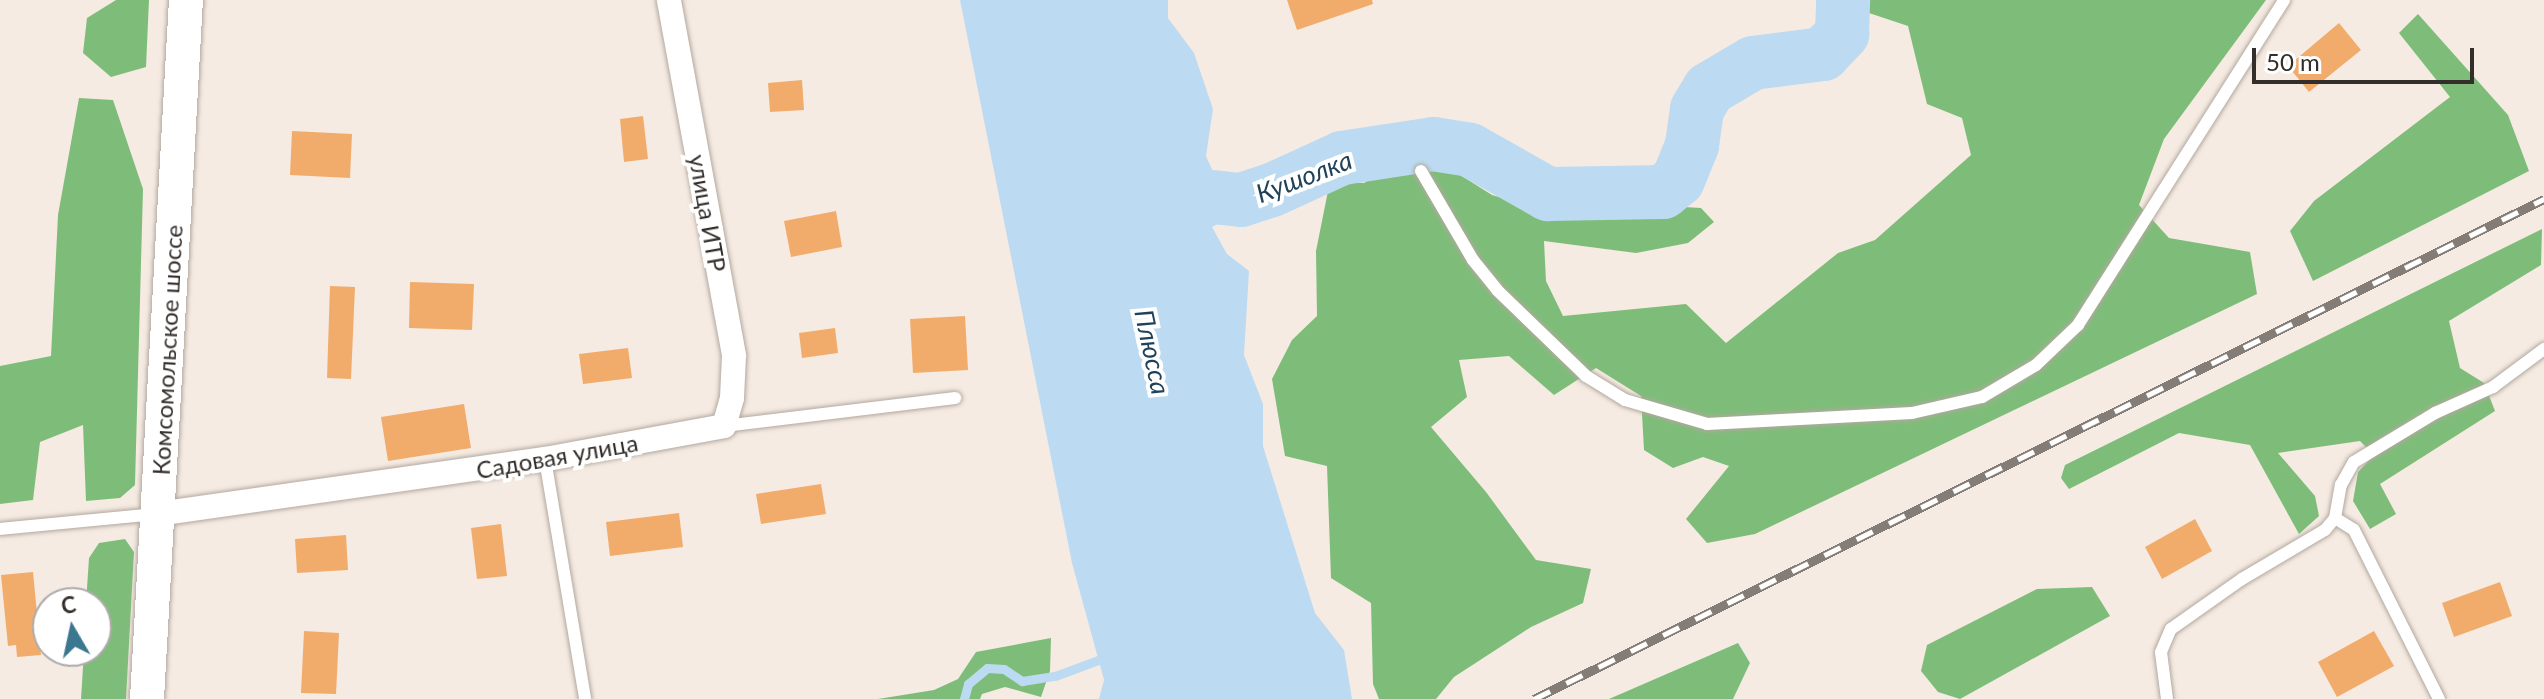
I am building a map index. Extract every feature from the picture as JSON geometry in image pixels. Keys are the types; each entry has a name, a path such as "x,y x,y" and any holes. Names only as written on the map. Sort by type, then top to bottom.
{"main road":[{"name":"Комсомольское шоссе","path":"147,699 186,0"}],"street":[{"name":"улица ИТР","path":"669,0 734,355 732,398 724,426"},
{"name":"Садовая улица","path":"158,514 545,459 724,426"}],"lane":[{"path":"1421,171 1473,260 1497,290 1586,376 1625,400 1707,424 1912,413 1982,397 2036,365 2078,325 2284,0"},
{"path":"2167,699 2161,652 2171,629 2242,579 2325,530 2335,518 2341,485 2354,462 2435,413 2493,387 2544,349"},
{"name":"Садовая улица","path":"724,426 955,398"},
{"path":"545,459 585,699"},
{"path":"0,529 158,514"},
{"path":"2335,518 2354,530 2439,699"}],"green space":[{"path":"116,0 149,0 146,67 111,77 83,53 87,18"},
{"path":"1869,0 2266,0 2164,139 2139,205 2169,238 2250,252 2257,294 1755,534 1707,543 1686,519 1729,466 1703,457 1673,468 1644,450 1641,396 1596,368 1554,395 1509,356 1459,360 1467,397 1431,427 1486,492 1536,560 1591,569 1583,603 1531,627 1454,677 1436,699 1379,699 1373,684 1371,603 1331,578 1327,466 1285,456 1272,379 1292,340 1317,316 1316,251 1330,181 1364,183 1397,162 1449,168 1492,195 1547,211 1618,203 1701,208 1714,222 1688,243 1636,253 1544,241 1546,281 1563,316 1686,304 1726,343 1838,253 1875,240 1971,155 1962,118 1927,104 1908,26 1869,13"},
{"path":"2418,14 2508,115 2529,171 2313,281 2290,231 2314,201 2450,97 2399,33"},
{"path":"79,98 113,100 143,189 135,485 120,498 86,501 83,425 40,442 33,500 0,504 0,366 51,356 58,215"},
{"path":"2542,229 2541,265 2449,321 2460,368 2484,383 2495,411 2380,484 2396,514 2370,529 2353,501 2358,472 2374,455 2360,441 2278,453 2315,496 2319,516 2299,534 2250,445 2179,433 2069,489 2061,478 2065,465"},
{"path":"125,539 134,552 126,699 81,699 83,667 112,667 112,587 87,587 89,558 99,543"},
{"path":"2092,587 2110,616 1960,699 1938,692 1921,671 1927,645 2037,589"},
{"path":"1051,638 1050,671 1041,697 1005,687 982,694 980,699 878,699 934,690 958,679 976,652"},
{"path":"1738,643 1750,663 1733,699 1609,699"}],"water":[{"name":"Плюсса","path":"960,0 1168,0 1168,18 1194,53 1213,109 1206,156 1218,183 1241,200 1233,216 1212,227 1227,254 1249,271 1244,355 1263,404 1263,446 1315,613 1344,650 1352,699 1099,699 1104,680 1072,563"}],"building":[{"path":"1287,0 1372,0 1373,4 1297,30"},
{"path":"2339,23 2361,50 2309,92 2288,66"},
{"path":"802,80 804,110 770,112 768,83"},
{"path":"643,116 648,159 624,162 620,119"},
{"path":"292,131 352,134 350,178 290,175"},
{"path":"836,211 842,247 791,257 784,221"},
{"path":"410,282 474,284 472,330 409,328"},
{"path":"330,286 355,287 351,379 327,378"},
{"path":"965,316 968,370 913,373 910,319"},
{"path":"835,328 838,353 802,358 799,333"},
{"path":"628,348 632,378 583,384 579,354"},
{"path":"464,404 471,448 388,461 381,417"},
{"path":"821,484 826,514 761,524 756,494"},
{"path":"679,513 683,547 610,556 606,522"},
{"path":"2195,519 2212,551 2162,579 2145,547"},
{"path":"501,524 507,576 477,579 471,528"},
{"path":"346,535 348,570 297,573 295,539"},
{"path":"33,572 32,656 17,657 16,645 8,646 1,575"},
{"path":"2500,582 2512,616 2454,637 2442,603"},
{"path":"304,631 339,633 336,694 301,693"},
{"path":"2374,631 2394,666 2337,697 2318,662"}],"waterway":[{"name":"Кушолка","path":"1167,192 1241,200 1272,190 1342,158 1433,144 1470,150 1548,194 1663,192 1678,180 1692,145 1697,109 1709,89 1753,63 1823,54 1842,34 1843,0"},
{"path":"964,699 968,684 987,668 1004,669 1022,681 1055,676 1098,660"}],"railway":[{"path":"1534,699 2544,199"}]}
